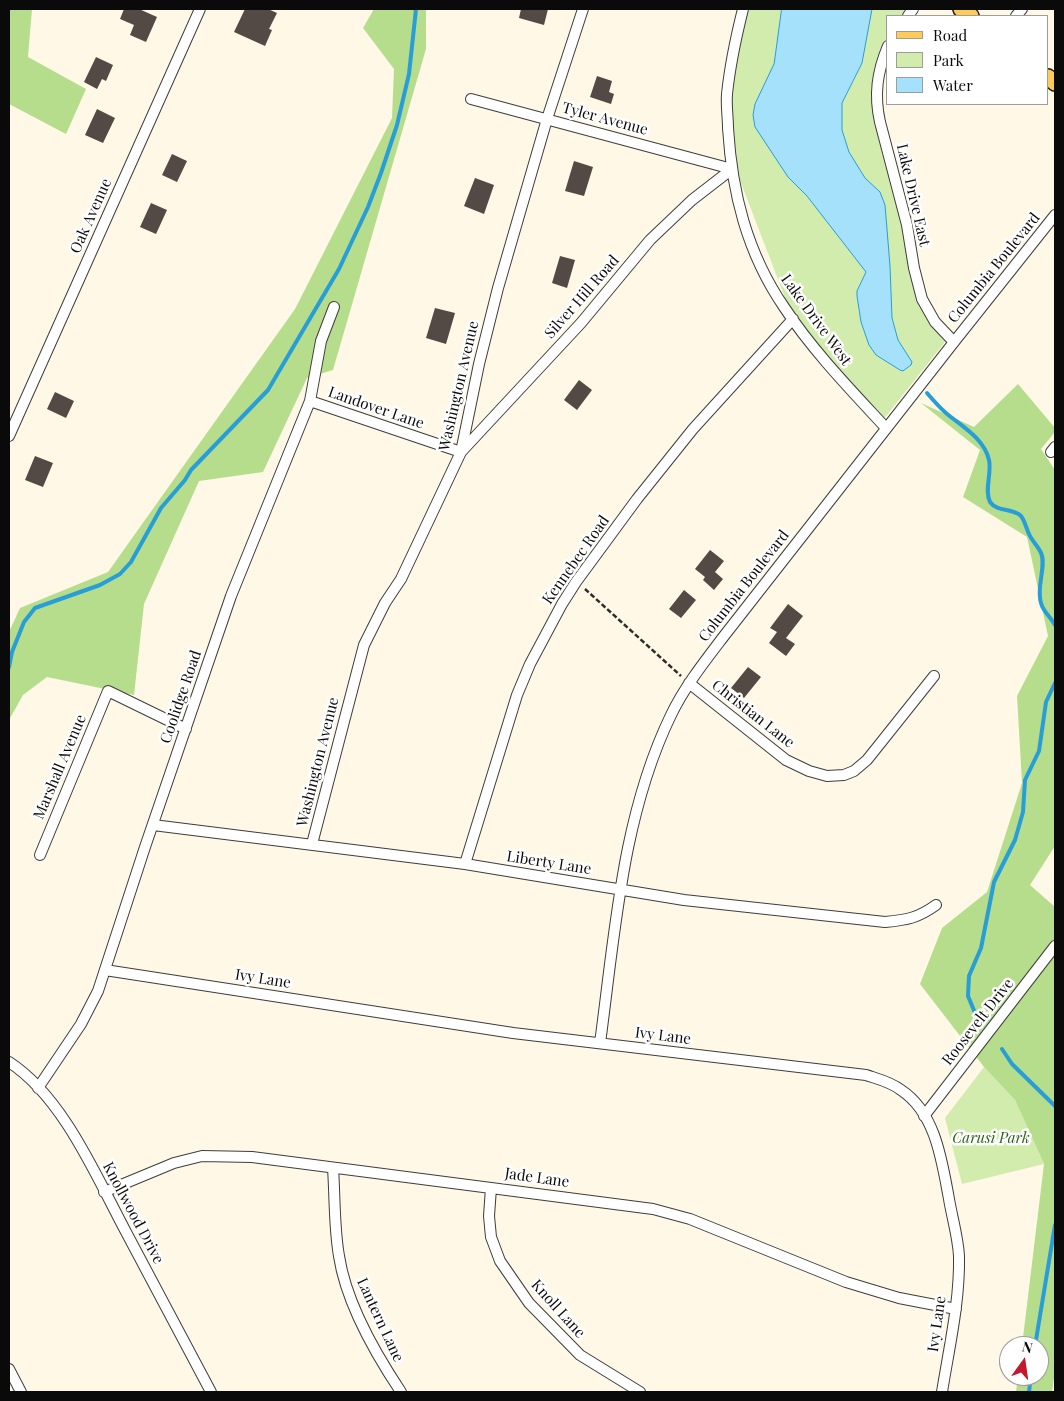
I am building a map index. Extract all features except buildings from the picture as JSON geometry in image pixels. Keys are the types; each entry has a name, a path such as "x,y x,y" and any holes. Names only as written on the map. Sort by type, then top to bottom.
{"street":[{"name":"Oak Avenue","path":"9,436 200,9"},
{"name":"Washington Avenue","path":"312,844 364,645 385,603 401,578 461,452 479,364 498,288 547,119 583,9"},
{"name":"Lake Drive West","path":"743,9 735,41 726,96 736,198 764,273 793,319 826,363 886,428"},
{"name":"Lake Drive East","path":"886,51 880,67 876,88 877,107 907,225 914,268 922,299 935,322 954,342"},
{"name":"Tyler Avenue","path":"471,99 732,169"},
{"name":"Silver Hill Road","path":"461,452 581,323 650,240 692,200 732,169"},
{"name":"Columbia Boulevard","path":"600,1043 621,890 639,799 653,757 671,714 689,683 730,628 1055,215"},
{"name":"Coolidge Road","path":"38,1088 81,1024 98,991 231,596 310,401 321,341 334,307"},
{"name":"Kennebec Road","path":"466,864 517,695 545,635 576,582 636,500 694,429 793,319"},
{"name":"Landover Lane","path":"310,401 461,452"},
{"name":"Christian Lane","path":"689,683 786,760 809,771 827,776 844,775 854,771 867,760 934,676"},
{"name":"Marshall Avenue","path":"40,855 108,691 186,729"},
{"name":"Liberty Lane","path":"153,825 466,864 684,900 885,922 907,920 923,914 936,905"},
{"name":"Roosevelt Drive","path":"924,1116 1055,946"},
{"name":"Ivy Lane","path":"105,970 513,1033 866,1076 902,1090 910,1097 933,1132 941,1160 959,1255 956,1309 942,1392"},
{"name":"Knollwood Drive","path":"9,1062 21,1070 47,1096 78,1142 211,1392"},
{"name":"Jade Lane","path":"104,1192 174,1163 202,1156 252,1157 491,1188 662,1212 690,1219 846,1282 899,1298 956,1309"},
{"name":"Lantern Lane","path":"333,1168 338,1255 344,1281 384,1368 401,1392"},
{"name":"Knoll Lane","path":"491,1188 489,1216 491,1237 500,1261 529,1303 580,1355 640,1392"},
{"path":"9,1369 21,1392"}],"path":[{"path":"576,582 689,683"}],"green space":[{"path":"9,9 32,9 28,57 86,89 66,134 9,104"},
{"path":"374,9 426,9 426,49 333,370 307,378 263,472 199,481 144,604 134,695 47,677 23,695 9,720 9,632 20,608 108,572 295,309 392,118 394,69 363,28"},
{"path":"745,9 912,9 910,15 886,15 886,65 878,82 916,293 945,342 879,425 794,321 731,157 733,53"},
{"path":"1018,384 1055,428 1055,432 1041,449 1055,470 1055,846 1030,885 1055,907 1055,1371 1052,1392 1016,1392 1017,1386 1049,1386 1049,1336 1023,1336 1044,1164 1015,1100 984,1067 920,984 942,928 987,892 1022,783 1017,696 1048,636 1027,537 963,497 980,450 921,403 974,427"},
{"name":"Carusi Park","path":"984,1067 1015,1100 1044,1164 962,1184 945,1118"}],"water":[{"path":"782,9 872,9 862,63 842,103 842,130 849,152 865,178 880,192 885,205 892,318 898,340 912,362 903,371 876,355 869,345 861,322 857,296 857,291 866,272 807,196 788,177 755,127 753,115 755,104 774,64"}],"waterway":[{"path":"9,667 12,652 24,622 35,608 100,585 120,574 131,562 161,508 191,470 268,390 339,269 368,207 397,125 409,74 416,9"},
{"path":"927,393 943,411 965,428 982,445 990,465 988,492 990,502 997,507 1018,514 1024,520 1030,537 1040,550 1042,558 1040,585 1042,606 1055,625"},
{"path":"978,1020 968,996 969,976 981,948 994,882 1015,840 1023,812 1025,780 1039,751 1046,702 1055,683"},
{"path":"1002,1049 1012,1064 1055,1106"},
{"path":"1037,1336 1055,1225"},
{"path":"1029,1392 1030,1386"}]}
